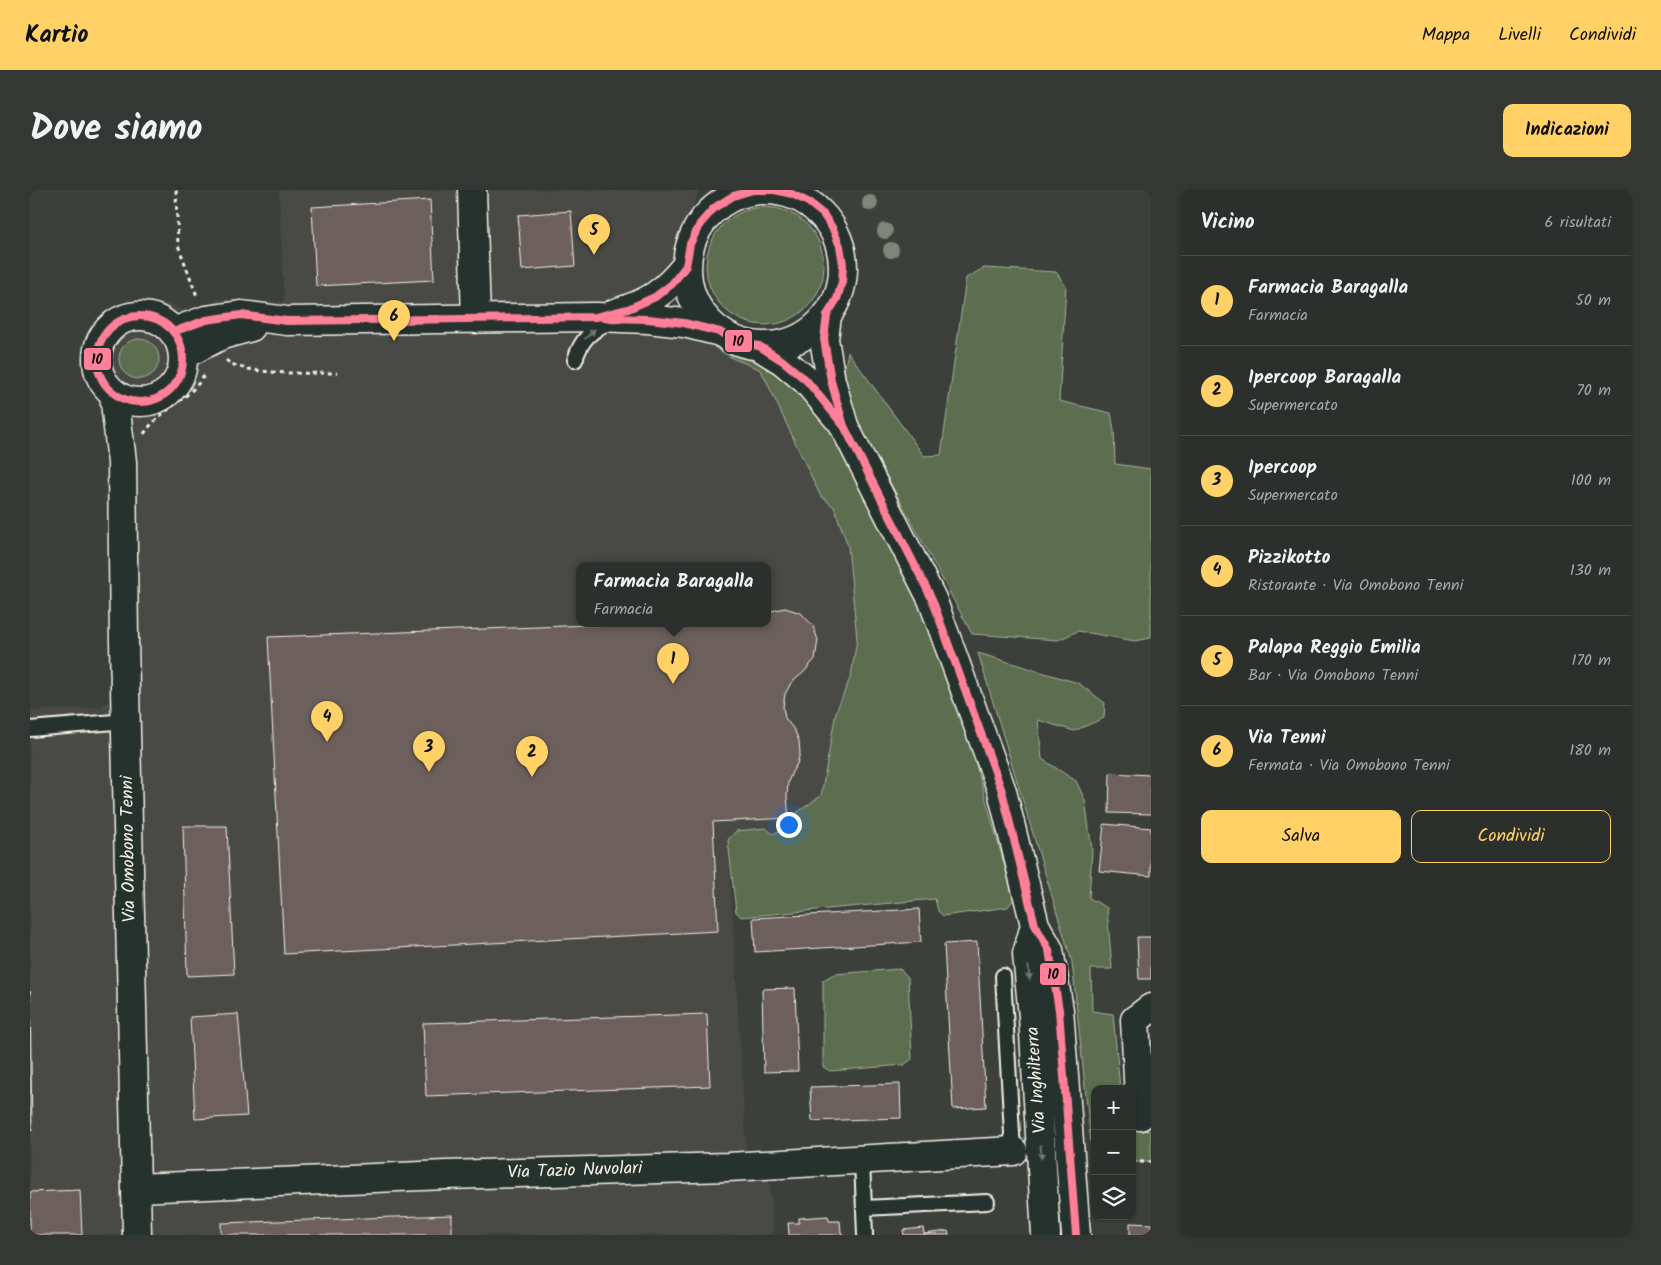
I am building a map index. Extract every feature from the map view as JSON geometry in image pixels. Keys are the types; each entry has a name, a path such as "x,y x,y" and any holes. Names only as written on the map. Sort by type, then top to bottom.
{"street":[{"path":"472,190 476,319"},
{"name":"Via Inghilterra","path":"760,346 785,343 809,333 827,315 837,300 842,282 843,264 840,246 834,229 822,214 808,202 792,194 775,190 753,190 715,199 690,244 686,266 690,292 702,314 720,332 732,339 760,346 783,361 807,381 844,426"},
{"path":"606,318 655,297 672,284 686,266"},
{"path":"114,394 137,402 149,401 161,396 171,388 178,378 182,366 178,343 206,320 241,315 287,321 648,319 684,323 720,332"},
{"name":"Via Inghilterra","path":"827,315 824,339 831,381 844,426 932,599 1002,791 1035,925 1049,950 1059,1010 1076,1235"},
{"name":"Via Omobono Tenni","path":"137,1235 122,462 114,394 104,383 98,370 97,356 100,341 108,329 120,320 134,316 148,317 162,322 178,343"},
{"name":"Via Omobono Tenni","path":"122,462 149,401"},
{"name":"Via Inghilterra","path":"1035,925 1027,954 1033,1017 1046,1235"},
{"path":"1140,1116 1135,1020 1151,1008"},
{"name":"Via Tazio Nuvolari","path":"136,1188 446,1175 728,1167 1013,1152"}],"lane":[{"path":"575,360 578,348 587,336 606,318"},
{"path":"30,729 127,721"},
{"path":"1003,976 1013,1152"},
{"path":"862,1160 865,1235"},
{"path":"864,1208 987,1202"}],"path":[{"path":"142,440 152,423 189,395 199,384 206,370"},
{"path":"1136,1162 1151,1162"}],"shaded area":[{"path":"279,190 699,190 670,270 649,294 681,329 732,358 759,369 764,376 820,495 834,507 848,546 857,639 851,676 836,712 821,796 790,818 790,826 773,834 766,828 728,840 748,1180 770,1182 773,1235 30,1235 30,711 101,707 112,698 114,474 106,408 92,383 93,336 110,316 130,304 162,302 188,311 221,299 284,302"}],"green space":[{"path":"765,207 788,212 807,224 819,243 824,266 819,289 807,308 788,320 765,325 742,320 723,308 711,289 706,266 711,243 723,224 742,212"},
{"path":"984,268 1056,272 1066,286 1059,401 1111,413 1114,430 1115,464 1151,469 1151,638 1135,641 1078,631 1058,640 972,634 857,421 844,371 848,352 924,456 941,455 966,278"},
{"path":"143,339 150,342 156,348 159,359 158,367 150,376 143,379 135,379 128,376 120,367 119,355 122,348 131,340"},
{"path":"714,347 773,367 821,408 932,632 962,715 1014,899 1008,907 943,916 938,911 935,899 741,917 736,912 728,840 736,831 766,828 773,834 790,826 789,818 821,796 836,712 851,676 857,639 848,546 834,507 820,495 759,369 732,358"},
{"path":"978,653 1078,683 1105,703 1104,718 1074,731 1038,720 1042,759 1076,781 1085,800 1092,850 1089,898 1107,908 1112,969 1091,969 1092,1011 1113,1014 1120,1085 1091,1085 1091,1144 1072,962"},
{"path":"900,969 908,977 912,1059 904,1065 830,1071 823,1067 823,980 834,974"},
{"path":"1136,1129 1151,1131 1151,1162 1136,1162"}],"building":[{"path":"430,200 434,280 316,286 312,207"},
{"path":"571,211 575,266 522,270 518,215"},
{"path":"785,608 801,613 813,626 818,640 815,659 791,683 785,694 783,707 785,718 795,731 799,741 800,753 788,782 789,818 713,822 718,931 284,954 268,637 576,626 771,627 771,611"},
{"path":"1110,773 1151,775 1151,814 1109,813"},
{"path":"1104,824 1151,828 1151,876 1099,871"},
{"path":"183,826 227,826 234,974 187,976"},
{"path":"919,909 921,942 755,952 753,918"},
{"path":"1137,937 1151,937 1151,979 1139,979"},
{"path":"977,942 986,1107 953,1109 944,944"},
{"path":"795,988 798,1071 764,1072 762,989"},
{"path":"30,991 32,1130 30,1131"},
{"path":"238,1014 247,1116 195,1119 190,1017"},
{"path":"707,1014 710,1086 426,1096 423,1023"},
{"path":"900,1084 901,1118 812,1121 810,1087"},
{"path":"80,1190 82,1235 30,1235 30,1192"},
{"path":"452,1215 452,1235 221,1235 221,1223"},
{"path":"828,1216 829,1221 840,1221 841,1233 843,1235 789,1235 788,1223 799,1223 799,1218"},
{"path":"1130,1223 1151,1224 1151,1235 1130,1235"},
{"path":"923,1228 924,1234 948,1231 949,1235 904,1235 903,1230"}],"transit line":[{"name":"10","path":"393,320 596,317 628,309 655,297 672,284 686,266 690,244 700,224 714,208 733,196 753,190 775,190 792,194 808,202 823,214 833,229 840,246 843,264 842,282 837,299 827,315 824,339 831,381 844,426 932,599 1002,791 1035,925 1049,950 1059,1010 1076,1235"},
{"name":"10","path":"173,332 206,320 241,315 287,321 437,319"},
{"name":"10","path":"140,316 156,320 170,329 179,343 183,359 179,375 170,389 156,398 140,402 124,398 110,389 101,375 97,359 101,343 110,329 124,320 140,316"},
{"name":"10","path":"604,318 648,319 684,323 720,332 732,339 759,346 783,361 807,381 843,425"}],"place":[{"name":"Palapa Reggio Emilia","path":"594,255"},
{"name":"Via Tenni","path":"394,341"},
{"name":"Farmacia Baragalla","path":"673,684"},
{"name":"Pizzikotto","path":"327,742"},
{"name":"Ipercoop","path":"429,772"},
{"name":"Ipercoop Baragalla","path":"532,777"}]}
